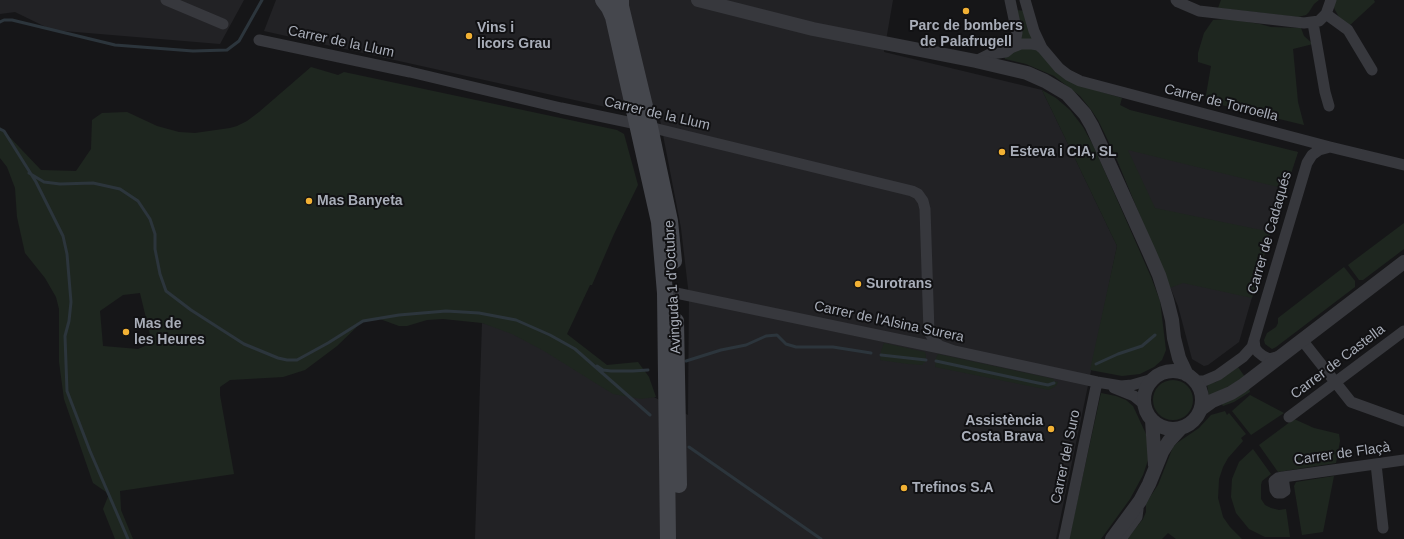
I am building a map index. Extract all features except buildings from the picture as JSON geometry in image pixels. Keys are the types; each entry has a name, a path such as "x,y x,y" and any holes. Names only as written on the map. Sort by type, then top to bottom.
{"main road":[{"name":"Avinguda 1 d'Octubre","path":"603,0 619,11 643,125 670,293 673,469 679,539"},
{"name":"Avinguda 1 d'Octubre","path":"668,539 673,469"}],"street":[{"path":"166,0 223,24"},
{"path":"698,0 820,30 1027,73 1045,81 1067,94 1085,114 1114,174 1159,275 1172,320 1174,338 1179,358 1201,392 1202,403 1201,409 1194,421 1182,428 1169,442 1140,501 1112,539"},
{"path":"1011,0 1017,36 1011,48"},
{"path":"1011,0 1016,5 1020,6 1023,5 1025,0"},
{"name":"Carrer de Torroella","path":"1025,0 1034,31 1042,48 1058,68 1080,81 1404,165"},
{"path":"1176,0 1199,11 1304,23 1319,21 1326,14 1331,0"},
{"path":"1326,14 1348,30 1372,70"},
{"path":"1313,23 1324,90 1329,106"},
{"name":"Carrer de la Llum","path":"258,40 410,72 553,106 643,125 895,186 918,194 923,201 925,209 929,332 936,343 954,351"},
{"path":"976,62 990,54 1002,54 1021,44 1038,45 1042,48"},
{"name":"Carrer de Cadaqués","path":"1191,378 1204,381 1218,375 1243,357 1252,347 1307,163 1312,155 1319,150 1330,147"},
{"path":"1201,409 1212,401 1231,393 1404,262"},
{"name":"Carrer de l'Alsina Surera","path":"670,293 898,339 1097,382 1121,386 1132,385 1157,377"},
{"path":"898,339 919,336 924,333 929,325"},
{"name":"Carrer de Castella","path":"1289,417 1404,331"},
{"path":"1174,338 1172,351 1157,377 1146,391 1145,405 1146,410 1152,420 1161,426 1176,429 1182,428"},
{"path":"1254,340 1255,348 1258,352 1269,359 1283,355"},
{"path":"1302,340 1351,402 1404,421"},
{"path":"1157,377 1171,371 1182,373 1191,378"},
{"name":"Carrer de l'Alsina Surera","path":"1097,382 1122,390 1134,396 1145,405"},
{"name":"Carrer del Suro","path":"1064,539 1097,382"},
{"path":"1152,420 1155,468"},
{"name":"Carrer de Flaçà","path":"1284,477 1404,460"},
{"path":"1376,464 1383,528"},
{"path":"1120,539 1137,517 1140,501"}],"shaded area":[{"path":"0,0 244,0 220,44 52,30 15,12 0,14"},
{"path":"276,0 893,0 884,52 1042,90 1117,246 1056,539 475,539 482,323 532,333 688,415 689,296 681,228 660,119 264,31"},
{"path":"1221,0 1319,0 1306,15 1298,17 1218,8"},
{"path":"1331,0 1374,0 1375,2 1349,26 1342,22"},
{"path":"1016,10 1026,11 1036,43 1021,42"},
{"path":"1229,19 1271,27 1301,28 1304,36 1313,44 1293,49 1298,102 1304,125 1205,101 1211,66 1198,62 1198,53 1204,33 1213,20"},
{"path":"1034,48 1098,91 1122,98 1120,105 1130,110 1298,152 1286,189 1128,150 1155,208 1271,232 1252,298 1183,283 1170,288 1115,155 1092,111 1080,96 1054,76 1026,64 1005,59 1004,56 1014,49"},
{"path":"311,67 338,75 344,72 617,130 624,134 638,185 614,234 592,285 590,285 567,334 607,365 638,362 649,377 656,397 641,399 613,394 544,351 512,334 482,323 443,319 427,320 407,326 399,326 380,319 363,321 337,346 305,370 283,377 230,380 220,387 220,395 234,474 120,491 121,510 133,539 115,539 103,509 109,494 93,483 64,399 59,362 59,309 56,297 45,278 25,253 17,217 15,188 7,167 0,158 0,127 41,170 76,171 91,149 92,120 102,113 127,112 157,126 179,132 195,133 237,126 259,112","holes":["140,293 152,343 138,349 103,346 100,311 123,295"]},
{"path":"1042,90 1056,98 1070,110 1083,127 1094,147 1160,301 1166,350 1162,360 1154,367 1140,374 1122,376 1090,370 1117,246"},
{"path":"1120,123 1298,152 1271,232 1239,342 1208,365 1204,366 1192,359 1178,306 1115,155"},
{"path":"1404,223 1404,249 1363,280 1359,280 1348,265"},
{"path":"1344,267 1355,281 1355,287 1276,347 1272,349 1265,344 1264,340 1267,333 1276,327 1278,318"},
{"path":"884,343 925,352 925,363 923,363 923,365 908,364 880,360"},
{"path":"938,354 1054,379 1054,381 1058,382 1056,386 1049,390 935,367"},
{"path":"1238,367 1245,377 1209,397 1207,384 1216,382"},
{"path":"1169,380 1177,380 1184,383 1190,389 1193,400 1190,411 1184,417 1177,420 1169,420 1162,417 1156,411 1153,404 1153,396 1156,389 1162,383"},
{"path":"1249,388 1250,392 1234,402 1223,406 1221,403"},
{"path":"1101,393 1126,400 1133,406 1146,434 1148,460 1143,475 1130,499 1101,539 1069,539"},
{"path":"1250,395 1284,413 1251,435 1232,411"},
{"path":"1225,411 1227,415 1229,413 1246,434 1241,438 1243,441 1228,458 1223,467 1219,479 1218,498 1223,517 1230,527 1242,539 1176,539 1168,533 1162,539 1127,539 1143,519 1146,512 1146,503 1158,485 1173,447 1199,428 1211,415"},
{"path":"1294,419 1314,428 1339,434 1340,441 1336,463 1278,472 1259,445"},
{"path":"1253,449 1271,474 1262,481 1261,499 1265,505 1271,508 1279,510 1286,509 1290,537 1265,537 1249,529 1236,513 1231,497 1232,479 1239,462"},
{"path":"1334,476 1323,532 1302,535 1294,486 1296,482"}],"waterway":[{"path":"0,22 4,20 12,20 115,45 193,51 227,50 239,41 262,0"},
{"path":"0,129 4,131 36,182 63,236 67,254 71,302 69,321 65,336 67,391 90,451 128,539"},
{"path":"29,173 44,182 60,184 93,183 120,189 138,201 150,219 155,234 155,249 160,274 166,291 191,310 244,344 278,358 297,360 363,321 399,315 446,311 479,313 516,320 550,335 575,349 650,415"},
{"path":"686,361 721,350 746,345 766,336 777,335 786,344 796,347 833,347 871,353"},
{"path":"1096,364 1118,354 1142,346 1155,335"},
{"path":"881,355 926,360"},
{"path":"936,361 1048,385 1054,383"},
{"path":"597,366 603,370 611,371 648,370"},
{"path":"689,447 821,539"}],"place":[{"name":"Parc de bombers de Palafrugell","path":"966,11"},
{"name":"Vins i licors Grau","path":"469,36"},
{"name":"Esteva i CIA, SL","path":"1002,152"},
{"name":"Mas Banyeta","path":"309,201"},
{"name":"Surotrans","path":"858,284"},
{"name":"Mas de les Heures","path":"126,332"},
{"name":"Assistència Costa Brava","path":"1051,429"},
{"name":"Trefinos S.A","path":"904,488"}]}
